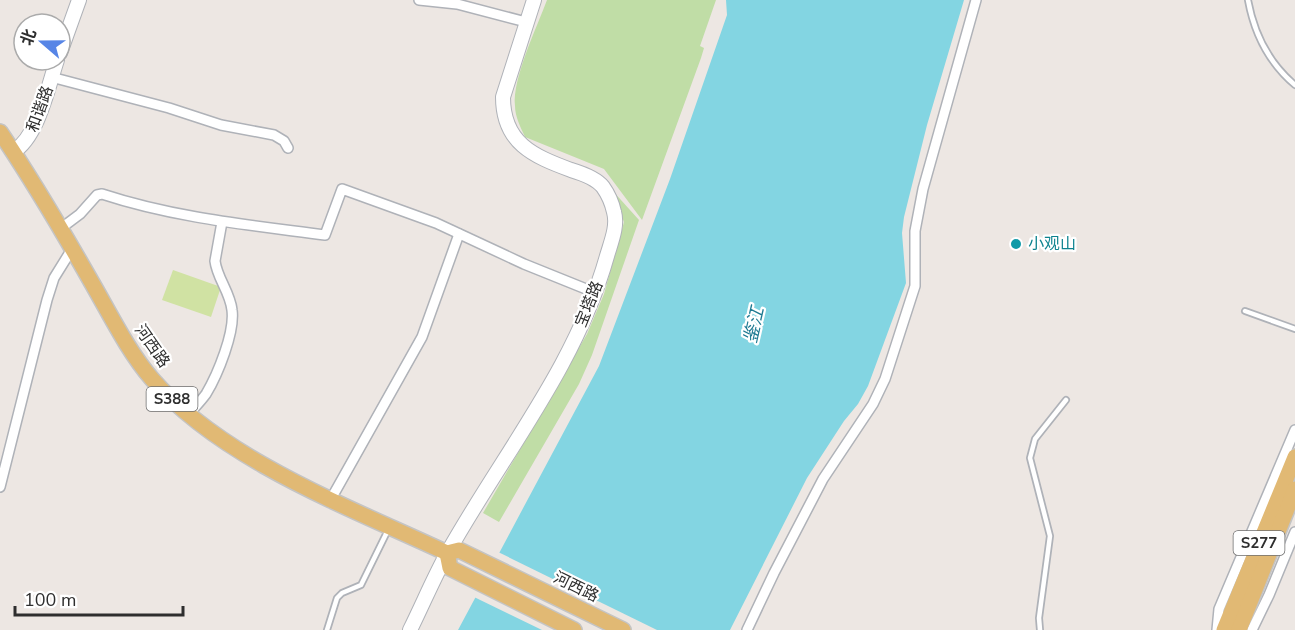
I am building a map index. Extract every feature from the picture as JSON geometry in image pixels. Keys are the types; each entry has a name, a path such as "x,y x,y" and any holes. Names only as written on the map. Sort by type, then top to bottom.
{"main road":[{"name":"河西路","path":"0,132 127,344 152,379 211,434 331,498 452,557 623,630"},
{"name":"S277","path":"1224,630 1255,540 1290,461"},
{"name":"S277","path":"1239,630 1294,496"},
{"name":"河西路","path":"452,557 574,630"}],"street":[{"path":"72,20 79,0"},
{"path":"419,0 457,4 526,22"},
{"name":"宝塔路","path":"410,630 574,342 596,293 615,227 615,214 602,185 583,173 529,152 516,140 507,124 503,109 506,81 534,0"},
{"path":"747,630 823,479 873,404 885,379 915,286 915,231 922,189 976,0"},
{"name":"和谐路","path":"14,152 22,147 32,133 53,72"},
{"path":"51,77 169,108 221,125 274,135 284,141 288,148"},
{"path":"60,229 80,214 97,195 102,194 165,212 278,231 325,235 342,189 459,234 524,264 596,293"},
{"path":"188,415 213,382 232,324 229,297 215,261 222,222"},
{"path":"331,498 422,337 459,234"},
{"path":"0,488 47,300 54,278 72,249"},
{"path":"1290,461 1295,430"},
{"path":"1252,630 1295,532"},
{"path":"1217,630 1220,609 1255,540"}],"lane":[{"path":"1248,0 1258,36 1273,62 1295,85"},
{"path":"1245,311 1295,329"},
{"path":"1041,630 1039,618 1050,536 1030,458 1035,438 1066,400"},
{"path":"327,630 337,598 342,593 361,585 390,526"}],"green space":[{"path":"547,0 716,0 700,46 704,48 701,58 642,220 604,169 525,137 520,126 515,106 517,82"},
{"path":"612,190 639,220 592,355 579,384 499,522 483,513 587,334 604,294 624,222"},
{"path":"173,270 221,287 211,317 162,300"}],"water":[{"name":"鉴江","path":"726,0 964,0 927,125 904,217 902,233 906,283 868,386 807,478 730,630 458,630 599,366 670,179 727,15"}],"pier":[{"path":"496,551 657,630 542,630 472,596"}],"place":[{"name":"小观山","path":"1016,244"}]}
